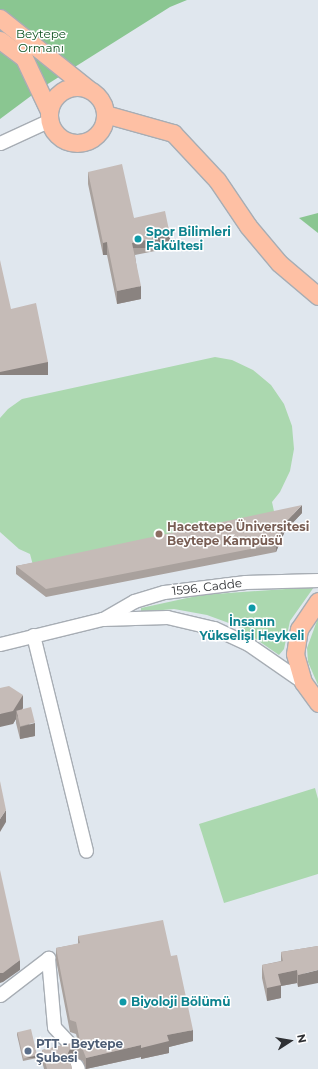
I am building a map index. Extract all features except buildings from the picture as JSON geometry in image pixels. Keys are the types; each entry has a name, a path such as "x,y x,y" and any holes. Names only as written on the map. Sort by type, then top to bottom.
{"main road":[{"path":"0,18 98,97 105,114 100,132 89,140 76,143 59,136 24,58 0,40"},
{"path":"50,116 52,102 65,90 73,87 87,88"},
{"path":"105,114 173,133 217,180 248,226 279,263 318,296"},
{"name":"1596. Cadde","path":"318,601 304,618 296,639 295,654 303,682 318,703"}],"street":[{"path":"0,143 50,116"},
{"name":"1596. Cadde","path":"102,619 111,612 134,601 164,592 245,582 318,580"},
{"name":"1596. Cadde","path":"0,644 102,619 167,617 214,628 248,644 303,682"},
{"path":"33,635 86,851"},
{"path":"0,995 48,958 54,1027 71,1045"}],"green space":[{"name":"Beytepe Ormanı","path":"0,0 187,0 170,7 43,87 0,119"},
{"path":"318,213 318,233 299,218"},
{"path":"215,357 232,360 253,370 271,385 284,404 292,426 294,449 290,471 280,492 272,502 275,516 34,569 30,554 19,549 0,532 0,418 8,409 22,399"},
{"path":"314,587 290,621 284,649 279,655 237,626 207,615 174,609 141,612 141,608 201,595"},
{"path":"318,618 318,685 308,662 307,648"},
{"path":"315,788 318,799 318,874 224,903 199,824"}],"place":[{"name":"Spor Bilimleri Fakültesi","path":"138,239"},
{"name":"Hacettepe Üniversitesi Beytepe Kampüsü","path":"159,534"},
{"name":"İnsanın Yükselişi Heykeli","path":"252,608"},
{"name":"Biyoloji Bölümü","path":"123,1002"},
{"name":"PTT - Beytepe Şubesi","path":"28,1051"}]}
